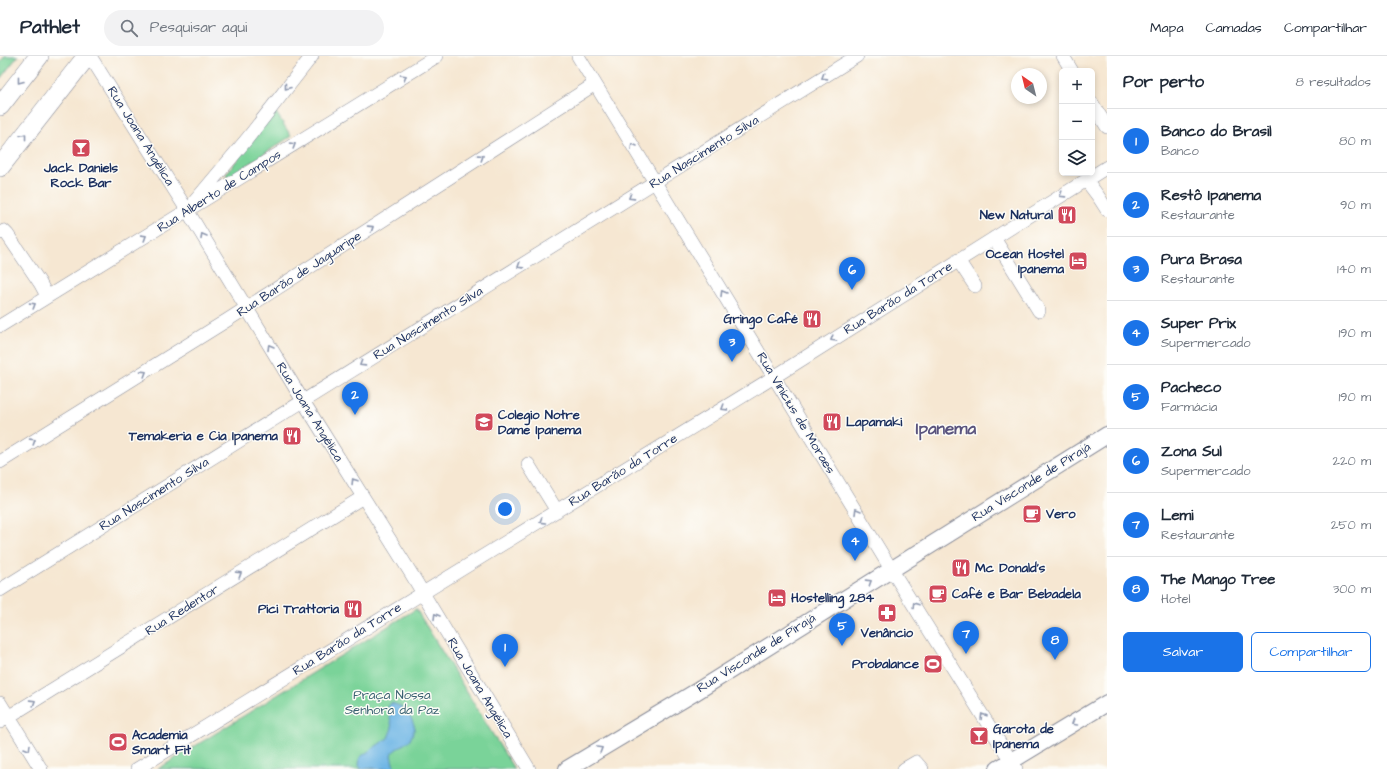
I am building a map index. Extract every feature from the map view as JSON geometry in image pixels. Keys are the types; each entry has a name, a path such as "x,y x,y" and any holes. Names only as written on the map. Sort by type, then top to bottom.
{"highway":[{"path":"0,106 39,56"},
{"path":"1,165 87,56"}],"main road":[{"name":"Rua Visconde de Pirajá","path":"567,769 694,693 1107,435"},
{"path":"1008,766 1107,703"}],"street":[{"name":"Rua Joana Angélica","path":"90,56 187,210 302,401 363,497 529,769"},
{"path":"187,210 312,56"},
{"name":"Rua Alberto de Campos","path":"0,326 437,56"},
{"name":"Rua Vinícius de Moraes","path":"578,56 891,569 1008,766"},
{"name":"Rua Nascimento Silva","path":"0,590 857,56"},
{"path":"1063,56 1070,68"},
{"name":"Rua Barão de Jaguaripe","path":"0,462 247,308 596,84"},
{"path":"1093,104 1107,127"},
{"path":"229,160 242,177"},
{"name":"Rua Barão da Torre","path":"137,769 774,377 1107,167"},
{"path":"1086,180 1107,210"},
{"path":"0,233 4,231 7,234 47,296"},
{"path":"994,238 1039,311"},
{"path":"958,260 975,286"},
{"path":"528,464 557,511"},
{"name":"Rua Redentor","path":"4,720 363,497"},
{"path":"0,703 4,720 41,769"},
{"path":"904,769 916,762 922,769"}],"green space":[{"path":"5,56 18,56 0,79 0,62"},
{"path":"275,111 291,136 228,178 226,174"},
{"name":"Praça Nossa Senhora da Paz","path":"416,609 514,769 158,769"}],"water":[{"path":"391,703 404,709 412,719 415,728 410,740 395,750 391,755 396,769 362,769 359,766 360,757 388,738 392,728 388,707"}],"place":[{"name":"Jack Daniels Rock Bar","path":"81,148"},
{"name":"New Natural","path":"1067,215"},
{"name":"Ocean Hostel Ipanema","path":"1078,261"},
{"name":"Zona Sul","path":"852,290"},
{"name":"Gringo Café","path":"812,319"},
{"name":"Pura Brasa","path":"732,362"},
{"name":"Restô Ipanema","path":"355,415"},
{"name":"Colegio Notre Dame Ipanema","path":"484,422"},
{"name":"Lapamaki","path":"832,422"},
{"name":"Temakeria e Cia Ipanema","path":"292,436"},
{"name":"Vero","path":"1032,514"},
{"name":"Super Prix","path":"855,561"},
{"name":"Mc Donald's","path":"961,568"},
{"name":"Café e Bar Bebadela","path":"938,594"},
{"name":"Hostelling 284","path":"777,598"},
{"name":"Pici Trattoria","path":"353,609"},
{"name":"Venâncio","path":"887,613"},
{"name":"Pacheco","path":"842,646"},
{"name":"Lemi","path":"966,654"},
{"name":"The Mango Tree","path":"1055,660"},
{"name":"Probalance","path":"933,664"},
{"name":"Banco do Brasil","path":"505,667"},
{"name":"Garota de Ipanema","path":"979,736"},
{"name":"Academia Smart Fit","path":"118,742"}],"district":[{"name":"Ipanema","path":"946,429"}]}
